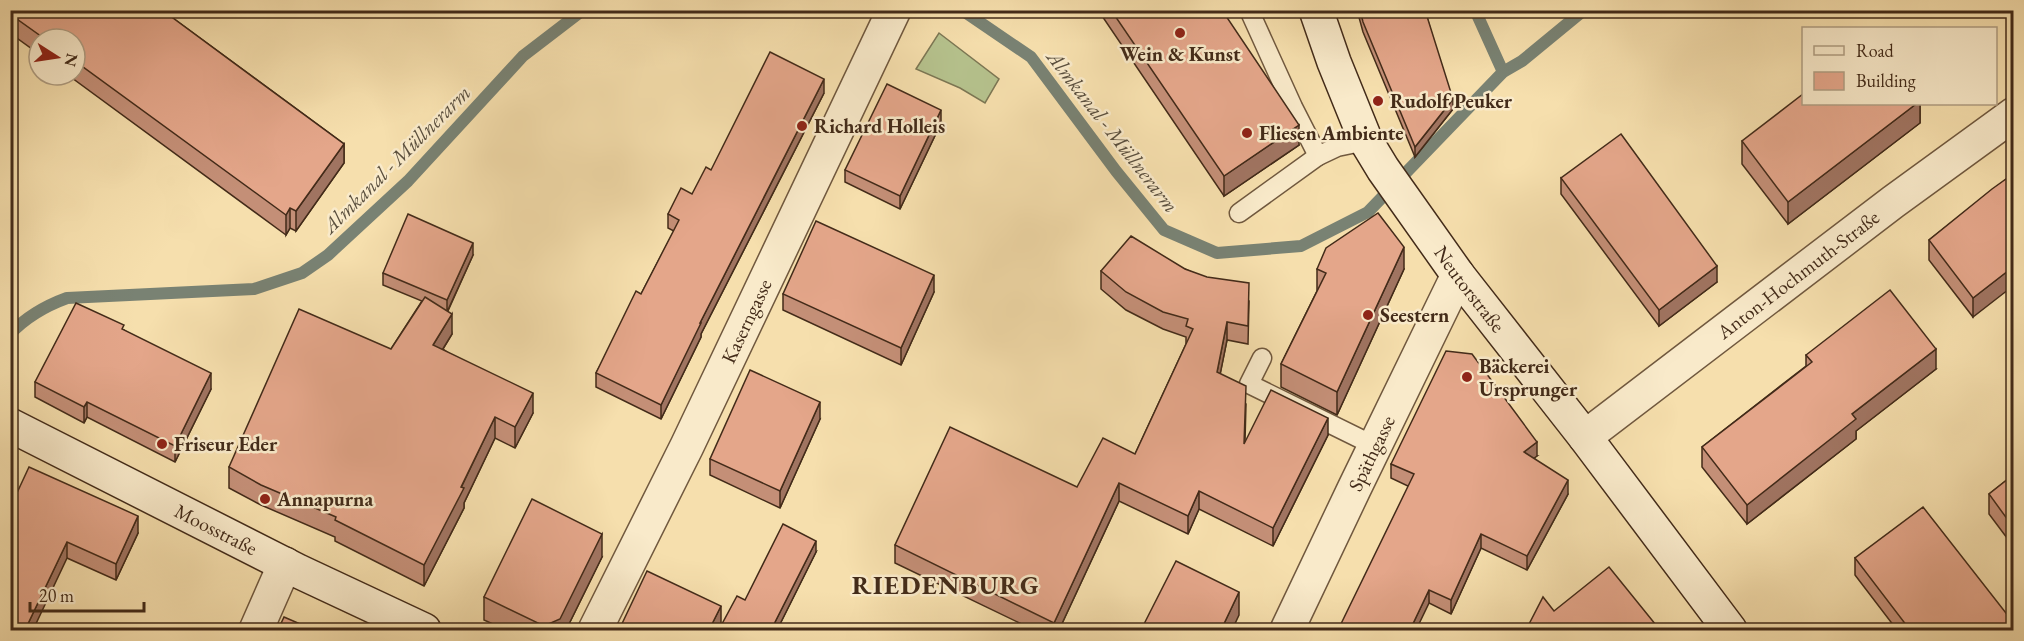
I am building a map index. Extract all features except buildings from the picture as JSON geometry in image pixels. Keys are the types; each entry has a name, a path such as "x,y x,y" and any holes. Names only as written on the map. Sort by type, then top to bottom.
{"street":[{"name":"Kaserngasse","path":"596,630 687,446 894,10"},
{"name":"Neutorstraße","path":"1316,10 1366,141 1383,169 1458,274 1585,437 1730,630"},
{"name":"Anton-Hochmuth-Straße","path":"1585,437 1893,202 2013,114"},
{"name":"Späthgasse","path":"1287,630 1458,274"},
{"name":"Moosstraße","path":"10,425 285,564 424,630"},
{"path":"255,630 285,564"}],"lane":[{"path":"1250,10 1293,107 1318,156"},
{"path":"1239,213 1318,156 1337,147 1366,141"},
{"path":"1262,358 1249,384 1375,446"}],"green space":[{"path":"939,33 999,79 985,103 960,88 916,69"}],"waterway":[{"name":"Almkanal - Müllnerarm","path":"10,334 37,312 67,298 254,289 302,273 328,255 408,181 523,56 583,10"},
{"name":"Almkanal - Müllnerarm","path":"962,10 1031,57 1116,171 1164,230 1217,253 1301,246 1368,212 1503,72 1522,61 1584,10"},
{"path":"1475,10 1503,72"}],"place":[{"name":"Wein & Kunst","path":"1180,33"},
{"name":"Rudolf Peuker","path":"1378,101"},
{"name":"Richard Holleis","path":"802,126"},
{"name":"Fliesen Ambiente","path":"1247,133"},
{"name":"Seestern","path":"1368,315"},
{"name":"Bäckerei Ursprunger","path":"1467,377"},
{"name":"Friseur Eder","path":"162,444"},
{"name":"Annapurna","path":"265,499"}],"district":[{"name":"RIEDENBURG","path":"946,585"}]}
